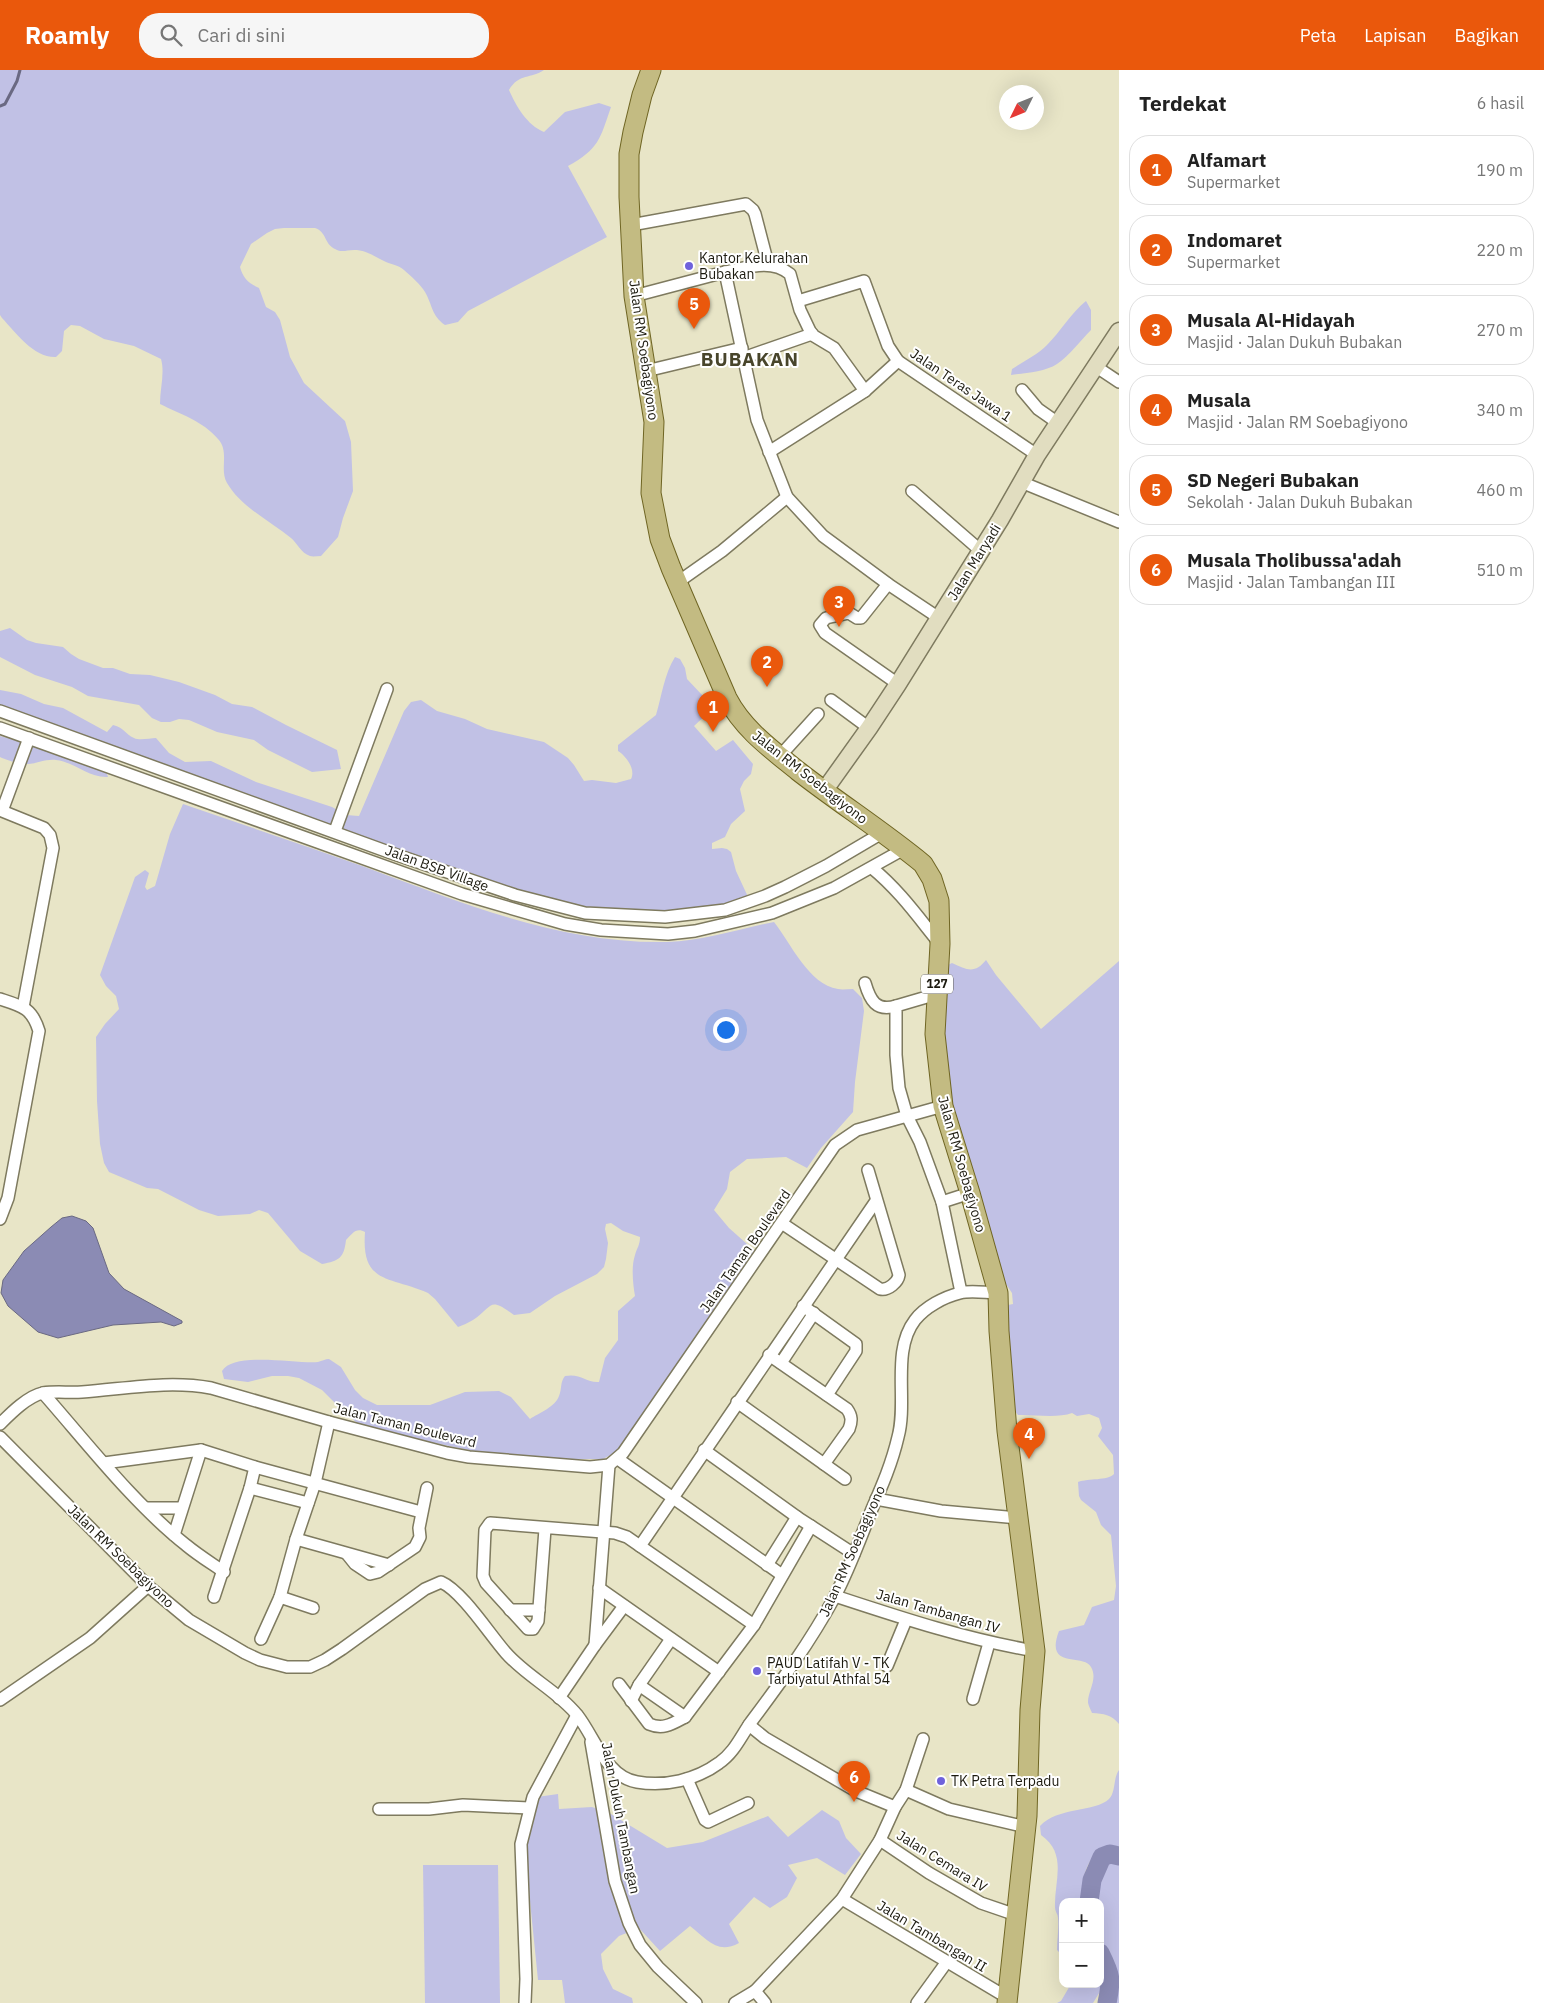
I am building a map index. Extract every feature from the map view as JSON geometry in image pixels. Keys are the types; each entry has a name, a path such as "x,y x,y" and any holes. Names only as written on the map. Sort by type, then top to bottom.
{"main road":[{"name":"Jalan RM Soebagiyono","path":"652,70 637,114 629,154 629,197 634,296 654,422 650,493 660,539 732,708 748,730 824,791 923,864 936,888 939,900 940,944 936,994 936,1044 943,1106 998,1293 1007,1432 1035,1651 1030,1710 1026,1827 1007,2001"}],"street":[{"path":"631,225 746,204 755,214 768,264"},
{"path":"634,296 725,272 768,264 784,269 790,274 800,310 812,334 834,348 865,391"},
{"path":"725,272 756,420 788,497 823,536 888,584 939,618"},
{"name":"Jalan Teras Jawa 1","path":"798,301 864,281 888,346 898,361 1037,455"},
{"name":"Jalan Maryadi","path":"824,791 898,684 981,551 1037,455 1119,331"},
{"path":"646,371 743,353 812,334"},
{"path":"769,452 865,391 898,361"},
{"path":"1095,366 1119,382"},
{"path":"1022,390 1038,409 1058,423"},
{"path":"1021,482 1119,522"},
{"path":"912,491 981,551"},
{"path":"678,582 722,551 788,497"},
{"path":"888,584 861,618 857,618 849,613 826,618 820,625 824,633 898,684"},
{"path":"335,831 387,688"},
{"path":"831,700 869,728"},
{"path":"0,711 524,898 585,913 665,917 725,910 764,896 826,866 882,833"},
{"path":"780,756 818,714"},
{"name":"Jalan BSB Village","path":"0,728 462,894 565,924 641,933 668,934 696,931 772,913 795,905 872,868 904,849"},
{"path":"23,1007 53,848 50,835 44,828 2,811 29,738"},
{"path":"872,868 887,880 913,908 920,921 940,944"},
{"path":"865,983 868,993 879,1007 885,1009 936,994"},
{"path":"0,999 23,1007 35,1017 39,1031 0,1218"},
{"path":"896,1006 896,1055 899,1088 907,1116 920,1142 942,1202 961,1292"},
{"name":"Jalan Taman Boulevard","path":"0,1424 22,1404 43,1393 190,1384 211,1388 329,1422 469,1457 590,1467 613,1462 783,1224 836,1145 857,1130 943,1106"},
{"path":"783,1224 884,1290 898,1278 868,1170"},
{"path":"942,1202 970,1193"},
{"path":"640,1546 671,1497 876,1200"},
{"name":"Jalan RM Soebagiyono","path":"0,1437 148,1586 189,1620 244,1653 274,1664 298,1668 310,1667 326,1660 425,1588 441,1582 456,1594 515,1662 577,1715 599,1751 622,1776 635,1782 676,1782 702,1774 722,1762 738,1743 810,1640 835,1596 892,1462 902,1421 902,1354 909,1329 922,1313 930,1307 961,1292 998,1293"},
{"path":"803,1306 853,1342 857,1348 827,1395"},
{"path":"781,1362 814,1314"},
{"path":"769,1355 848,1409 851,1414 851,1423 824,1464"},
{"path":"43,1393 104,1463 174,1535 224,1572"},
{"path":"737,1402 845,1479"},
{"path":"261,1639 280,1597 296,1539 315,1484 329,1422"},
{"path":"104,1463 201,1450 315,1484 421,1512"},
{"path":"174,1535 181,1508 201,1450"},
{"path":"704,1450 797,1517 854,1554"},
{"path":"595,1644 602,1532 613,1462 671,1497 782,1575"},
{"path":"214,1598 224,1572 255,1467"},
{"path":"250,1488 308,1502"},
{"path":"296,1539 389,1565 415,1547 420,1537 421,1512 427,1488"},
{"path":"876,1499 941,1511 1019,1518"},
{"path":"147,1508 181,1508"},
{"path":"767,1565 797,1517"},
{"path":"545,1529 539,1610 536,1624 530,1630 520,1622 486,1583 483,1576 485,1530 487,1524 493,1522 545,1529 621,1535 640,1546 754,1625"},
{"path":"619,1684 649,1724 670,1726 685,1717 754,1625 811,1526"},
{"path":"0,1700 90,1638 148,1586"},
{"path":"599,1588 719,1672"},
{"name":"Jalan Tambangan IV","path":"835,1596 906,1620 989,1643 1035,1651"},
{"path":"280,1597 313,1608"},
{"path":"559,1698 595,1644 624,1606"},
{"path":"510,1610 539,1610"},
{"path":"887,1666 906,1620"},
{"path":"631,1701 639,1685 672,1638"},
{"path":"973,1699 989,1643"},
{"path":"639,1685 685,1717"},
{"path":"525,2003 526,1979 521,1844 533,1797 577,1715"},
{"path":"749,1725 765,1738 856,1791 895,1806"},
{"name":"Jalan Dukuh Tambangan","path":"589,1733 615,1882 629,1923 640,1945 658,1967 696,2003"},
{"path":"735,2003 755,1991 842,1899 880,1840 895,1806 906,1790 924,1739"},
{"path":"686,1779 705,1820 708,1822 748,1803"},
{"path":"906,1790 949,1809 1026,1827"},
{"path":"379,1810 429,1809 463,1805 530,1808"},
{"name":"Jalan Cemara IV","path":"880,1840 929,1873 981,1903 1016,1915"},
{"name":"Jalan Tambangan II","path":"842,1899 1007,2001"},
{"path":"917,2003 946,1963"},
{"path":"755,1991 765,2003"}],"shaded area":[{"path":"0,70 544,70 517,81 509,90 527,120 538,129 544,132 565,112 599,103 611,107 597,142 586,154 568,166 607,237 468,311 458,322 445,325 435,314 423,289 402,268 363,251 337,250 331,247 322,232 315,228 275,229 251,244 240,267 244,277 259,288 266,307 275,312 280,320 290,357 304,383 345,421 351,442 353,491 338,537 321,556 310,556 291,538 248,506 233,492 225,478 223,449 218,439 191,418 160,404 161,359 134,346 104,339 80,326 71,325 64,331 62,351 56,357 48,356 26,344 0,315"},
{"path":"1086,301 1091,310 1091,330 1071,352 1057,364 1047,369 1011,375 1012,369 1047,345"},
{"path":"10,628 27,640 63,647 79,659 103,668 113,668 130,674 150,675 179,682 215,695 232,704 252,707 337,750 341,769 312,772 268,750 254,740 217,732 189,720 179,719 161,722 152,718 139,705 88,696 72,687 35,675 0,657 0,631"},
{"path":"675,657 680,659 685,668 687,679 703,696 710,711 694,726 716,751 733,740 753,764 751,774 744,781 740,789 745,811 731,824 725,837 712,843 712,849 722,848 731,852 736,871 749,899 693,912 585,911 516,893 0,709 0,690 21,694 44,704 63,708 107,732 113,725 136,739 156,738 169,753 185,762 211,761 256,782 332,807 346,815 359,816 404,711 411,702 421,700 437,711 465,719 487,729 544,742 568,758 584,781 616,783 631,779 631,767 627,759 618,751 618,745 656,715 666,678"},
{"path":"0,736 51,750 106,771 108,777 88,773 63,761 49,760 26,764 2,758 0,757"},
{"path":"183,804 475,907 550,929 628,941 667,942 707,937 774,922 801,961 818,980 838,989 853,989 862,998 864,1011 853,1112 821,1148 807,1168 786,1157 747,1159 730,1172 727,1189 714,1210 729,1228 756,1252 616,1452 603,1459 554,1459 478,1452 425,1441 357,1423 322,1390 299,1378 272,1376 248,1382 224,1379 222,1371 229,1365 239,1361 318,1362 329,1359 341,1367 355,1390 363,1398 377,1405 430,1405 465,1392 499,1391 511,1397 530,1419 550,1407 557,1400 565,1376 571,1375 599,1382 605,1358 618,1340 618,1311 635,1296 633,1265 640,1237 623,1231 611,1223 606,1224 605,1229 608,1243 606,1259 604,1267 597,1274 555,1296 530,1313 514,1315 500,1306 492,1305 473,1320 458,1327 428,1293 390,1280 373,1270 368,1262 365,1249 365,1232 359,1230 354,1232 346,1240 344,1251 340,1258 333,1262 322,1264 300,1251 268,1213 259,1210 250,1214 218,1216 199,1210 158,1189 147,1188 109,1172 104,1163 100,1144 96,1037 119,1009 116,996 106,986 100,975 135,877 145,870 149,873 145,887 147,890 155,886 170,834"},
{"path":"986,960 996,975 1041,1029 1119,961 1119,1724 1110,1716 1092,1713 1088,1702 1093,1680 1091,1667 1087,1663 1061,1656 1057,1651 1056,1643 1059,1631 1084,1625 1092,1607 1114,1600 1116,1586 1111,1535 1101,1525 1096,1512 1081,1500 1078,1482 1107,1478 1114,1474 1113,1455 1098,1436 1102,1428 1099,1418 1089,1414 1077,1416 1072,1413 1054,1416 1018,1415 1015,1411 1006,1310 1008,1305 1013,1304 1012,1293 1006,1284 1002,1284 946,1094 940,1022 948,965 952,963 966,969 974,969"},
{"path":"72,1216 86,1221 93,1228 109,1273 124,1289 182,1321 182,1323 174,1326 161,1322 113,1325 58,1338 38,1332 8,1306 1,1293 3,1280 24,1251 62,1218"},
{"path":"1119,1770 1119,1846 1104,1850 1092,1859 1085,1872 1081,1898 1059,1898 1059,1952 1057,1950 1058,1917 1055,1910 1057,1859 1049,1842 1041,1835 1040,1826 1056,1816 1103,1803 1113,1793"},
{"path":"558,1794 559,1809 592,1807 611,1814 667,1848 703,1842 768,1816 788,1837 822,1810 839,1821 846,1838 861,1854 845,1875 817,1858 788,1865 797,1878 787,1897 770,1908 754,1897 729,1924 739,1943 731,1946 724,1947 713,1944 690,1926 660,1951 639,1928 619,1936 601,1954 603,1969 613,1989 632,1998 633,2003 565,2003 562,1980 538,1980 524,1842 537,1797"},
{"path":"1119,1859 1119,2003 1112,2003 1114,1986 1112,1970 1104,1944 1104,1898 1098,1898 1101,1873 1108,1860"},
{"path":"423,1865 498,1865 500,2003 425,2003"},
{"path":"1069,1988 1101,1988 1093,2003 1057,2003 1061,2001"}],"waterway":[{"path":"0,106 5,104 17,81 20,70"},
{"path":"1090,1898 1092,1880 1102,1857 1110,1854 1119,1856"},
{"path":"1104,1962 1110,1977 1107,2003"}],"place":[{"name":"Kantor Kelurahan Bubakan","path":"689,266"},
{"name":"SD Negeri Bubakan","path":"694,329"},
{"name":"Musala Al-Hidayah","path":"839,627"},
{"name":"Indomaret","path":"767,687"},
{"name":"Alfamart","path":"713,732"},
{"name":"Musala","path":"1029,1459"},
{"name":"PAUD Latifah V - TK Tarbiyatul Athfal 54","path":"757,1671"},
{"name":"TK Petra Terpadu","path":"941,1781"},
{"name":"Musala Tholibussa'adah","path":"854,1802"}],"district":[{"name":"BUBAKAN","path":"750,359"}]}
